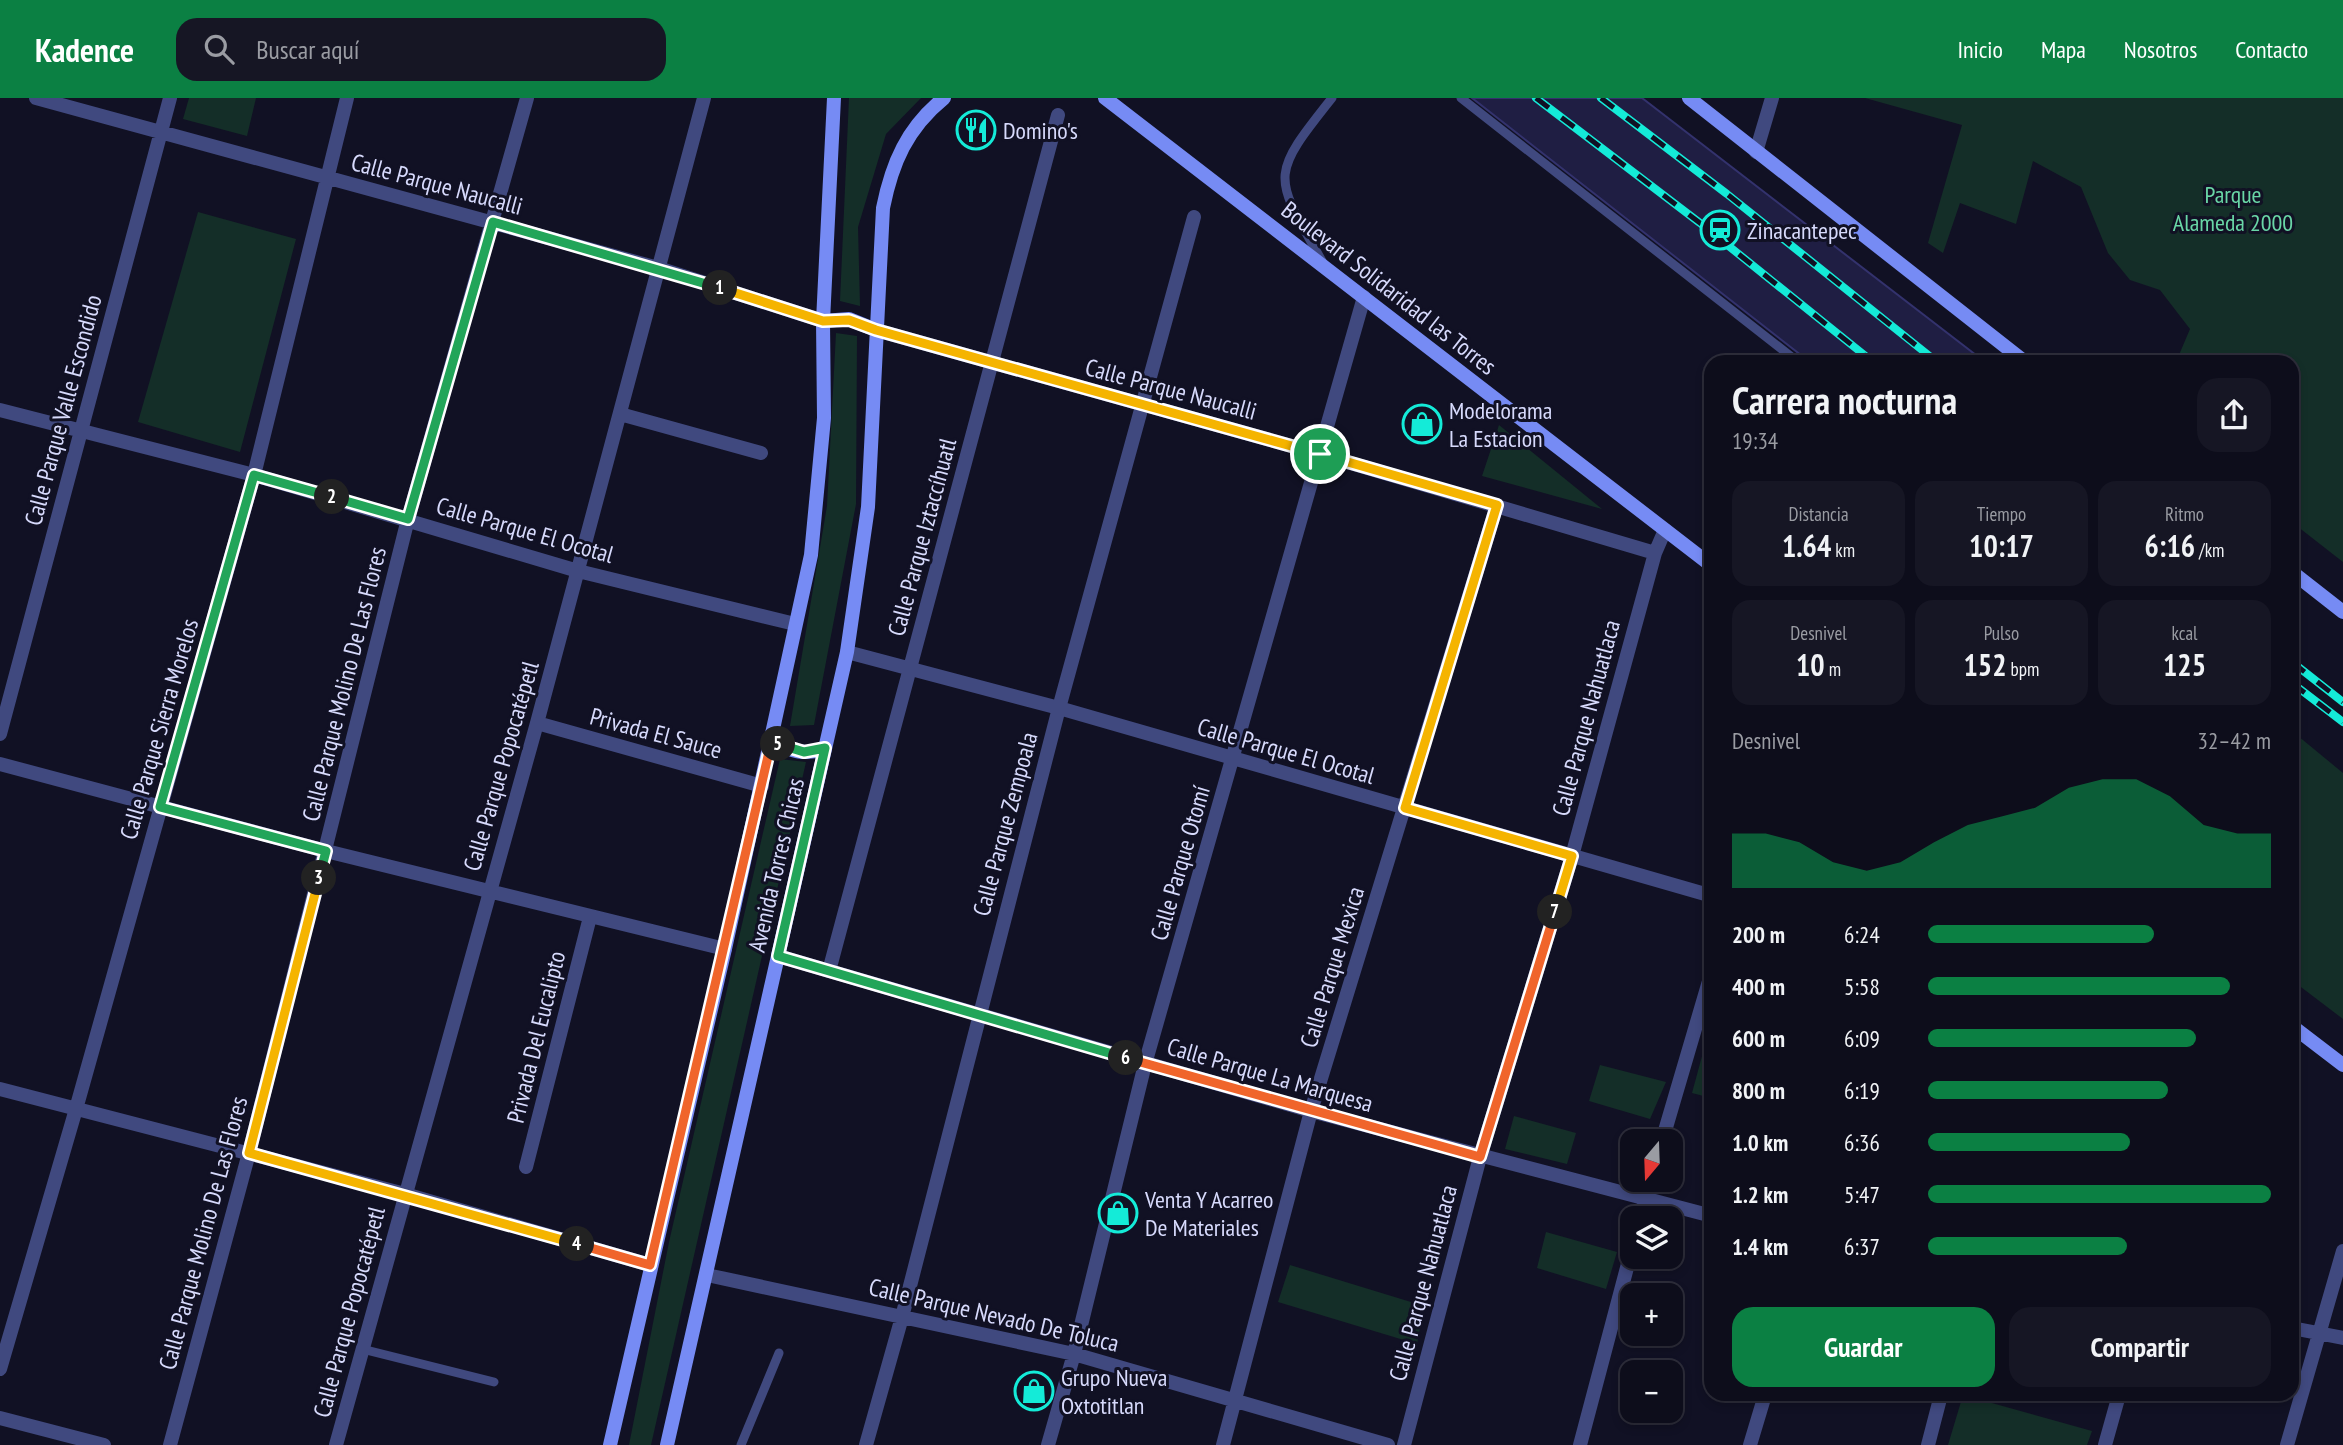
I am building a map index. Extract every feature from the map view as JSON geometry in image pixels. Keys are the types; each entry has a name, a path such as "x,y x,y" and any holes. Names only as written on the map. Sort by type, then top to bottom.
{"main road":[{"name":"Avenida Torres Chicas","path":"610,1445 762,786 817,512 824,418 823,321 835,98"},
{"name":"Avenida Torres Chicas","path":"667,1445 847,652 868,507 879,240 890,173 906,138 924,114 944,98"},
{"name":"Boulevard Solidaridad las Torres","path":"1105,98 1704,560"},
{"path":"1689,98 2016,355"},
{"path":"823,321 849,320 876,330"},
{"path":"2299,577 2343,612"},
{"path":"772,739 779,745 804,752 825,748"},
{"path":"2299,1031 2343,1065"}],"street":[{"name":"Calle Parque Naucalli","path":"36,98 658,268 823,321"},
{"name":"Calle Parque Valle Escondido","path":"0,734 170,98"},
{"name":"Calle Parque Sierra Morelos","path":"0,1369 254,475 347,98"},
{"name":"Calle Parque Molino De Las Flores","path":"170,1445 249,1153 408,519 527,98"},
{"name":"Calle Parque Popocatépetl","path":"336,1445 537,723 704,98"},
{"path":"1756,152 1772,98"},
{"name":"Calle Parque Iztaccíhuatl","path":"829,971 994,363 1058,115"},
{"name":"Calle Parque Zempoala","path":"866,1445 902,1317 1059,708 1194,217"},
{"name":"Calle Parque Otomí","path":"1048,1445 1074,1353 1145,1063 1234,760 1364,297"},
{"name":"Calle Parque Naucalli","path":"876,330 1320,454 1655,553"},
{"name":"Calle Parque El Ocotal","path":"0,410 254,475 578,571 795,624"},
{"path":"620,414 761,453"},
{"name":"Calle Parque Mexica","path":"1223,1445 1311,1111 1497,505"},
{"name":"Calle Parque Nahuatlaca","path":"1404,1445 1480,1157 1572,856 1655,553 1665,530"},
{"name":"Calle Parque El Ocotal","path":"847,652 1059,708 1704,893"},
{"name":"Privada El Sauce","path":"537,723 762,786"},
{"path":"0,764 326,851 725,949"},
{"name":"Privada Del Eucalipto","path":"526,1167 590,917"},
{"name":"Calle Parque La Marquesa","path":"778,956 1311,1111 1644,1201 1704,1214"},
{"path":"1666,1129 1704,998"},
{"path":"0,1089 405,1194 650,1265"},
{"path":"1643,1206 1647,1192"},
{"path":"2287,1445 2343,1251"},
{"path":"1580,1445 1627,1269"},
{"name":"Calle Parque Nevado De Toluca","path":"707,1275 1074,1353 1388,1445"},
{"path":"2299,1329 2343,1338"},
{"path":"1750,1445 1763,1401"},
{"path":"1928,1445 1939,1401"},
{"path":"2105,1445 2117,1401"},
{"path":"0,1419 104,1445"}],"lane":[{"path":"1326,268 1292,207 1285,172 1293,146 1332,98"},
{"path":"1461,98 1789,355"},
{"path":"362,1349 494,1382"},
{"path":"741,1445 779,1353"}],"green space":[{"path":"189,98 256,98 247,136 183,119"},
{"path":"849,98 921,98 886,134 858,227 860,306 840,301"},
{"name":"Parque Alameda 2000","path":"1865,98 2343,98 2343,562 2299,528 2299,355 2179,355 2190,329 2160,290 2130,280 2108,253 2081,187 2033,161 2016,224 1960,203 1943,253 1928,243 1962,125"},
{"path":"198,212 296,239 240,452 138,422"},
{"path":"836,333 857,336 856,504 814,725 790,726 827,506"},
{"path":"1499,425 1602,509 1482,476"},
{"path":"2299,737 2343,773 2343,1019 2299,986"},
{"path":"780,759 806,762 651,1445 629,1445 669,1242"},
{"path":"1704,1049 1704,1096 1692,1093"},
{"path":"1600,1065 1666,1082 1650,1119 1589,1101"},
{"path":"1514,1116 1576,1133 1567,1164 1505,1149"},
{"path":"1546,1232 1617,1252 1606,1289 1537,1268"},
{"path":"1290,1265 1424,1306 1417,1344 1278,1302"},
{"path":"1961,1401 1984,1401 2092,1431 2087,1445 1948,1445"}],"building":[{"name":"Zinacantepec","path":"1472,98 1642,98 1976,355 1801,355"}],"railway":[{"path":"1536,98 1700,223 1864,355"},
{"path":"1601,98 1727,194 1928,355"},
{"path":"2299,667 2343,702"},
{"path":"2299,688 2343,722"}],"place":[{"name":"Domino's","path":"976,130"},
{"name":"Zinacantepec","path":"1720,230"},
{"name":"Modelorama La Estacion","path":"1422,424"},
{"name":"Venta Y Acarreo De Materiales","path":"1118,1213"},
{"name":"Grupo Nueva Oxtotitlan","path":"1034,1391"}],"route":[{"path":"493,222 658,268 823,321 841,319 858,322 876,330 1320,454 1497,505 1405,808 1572,856 1480,1157 1311,1111 778,956 825,748 804,752 779,745 772,739 650,1265 405,1194 249,1153 326,851 160,807 254,475 408,519 493,222"}]}
